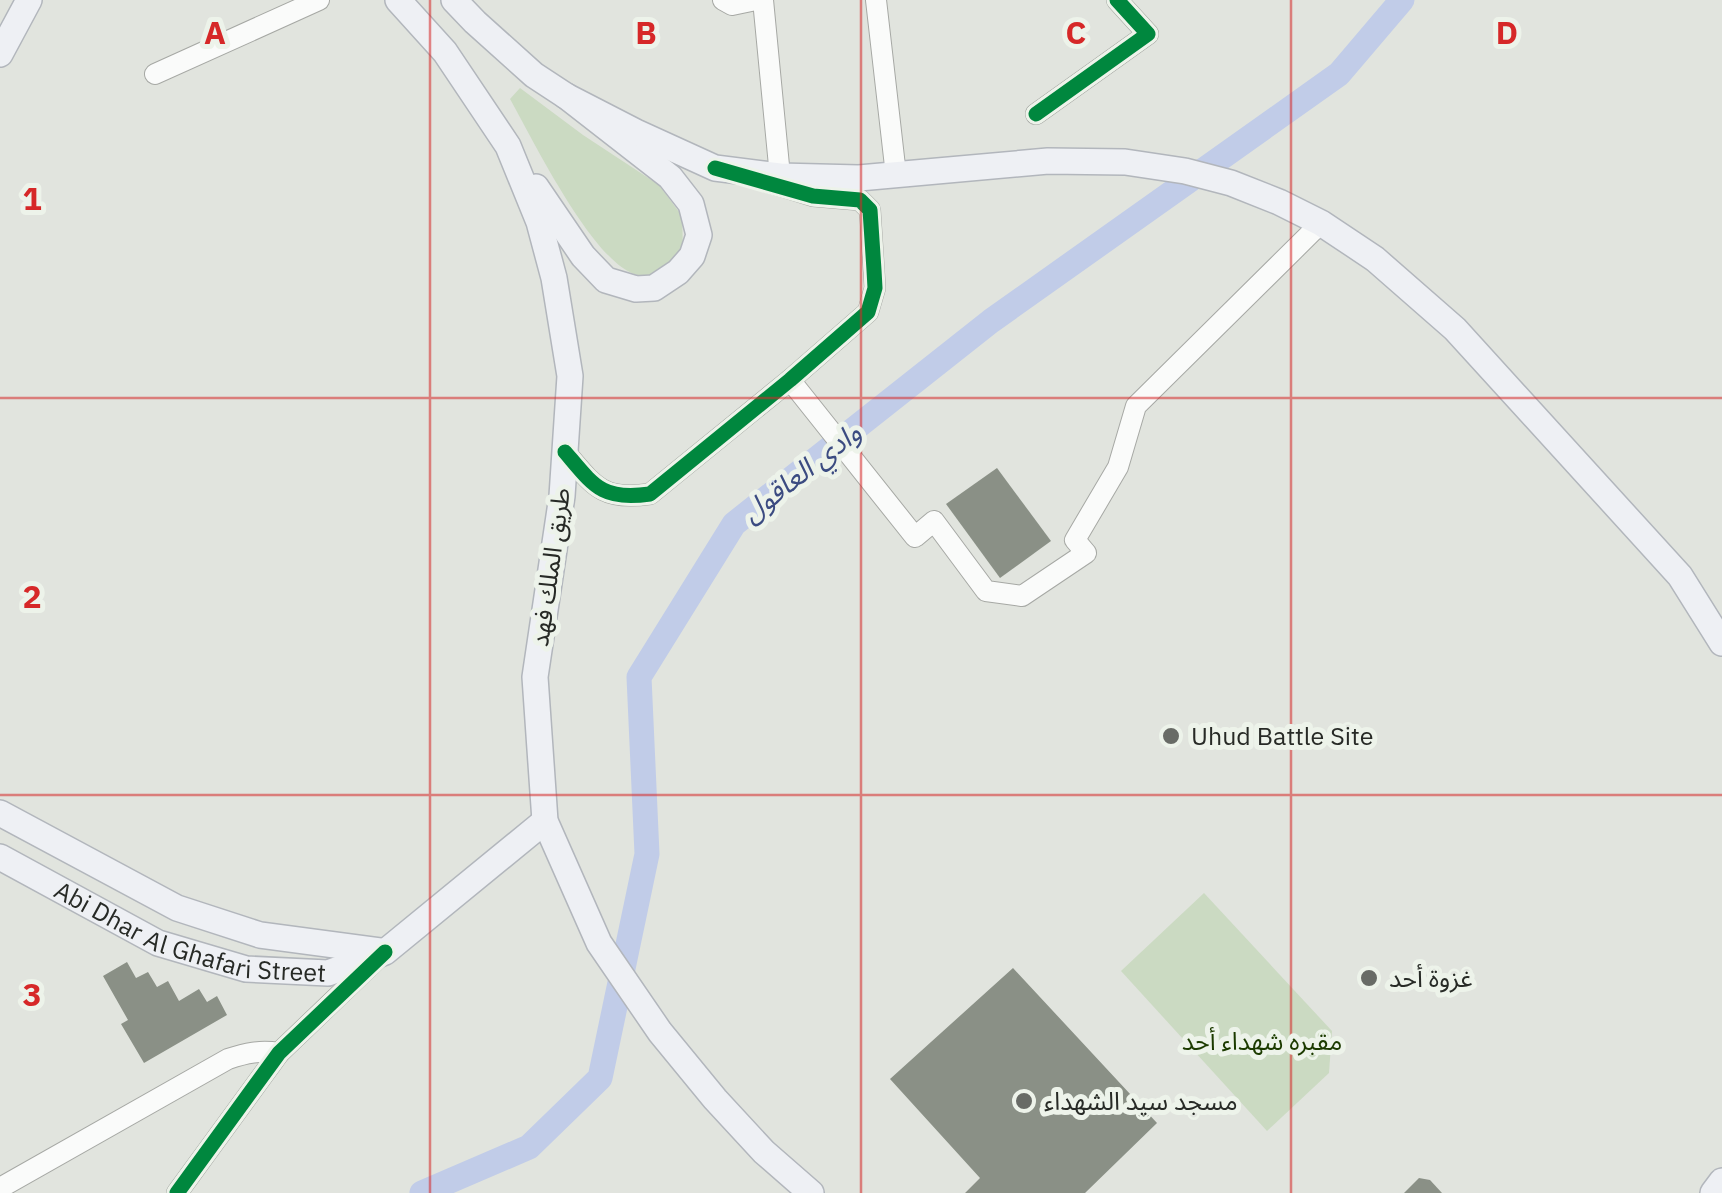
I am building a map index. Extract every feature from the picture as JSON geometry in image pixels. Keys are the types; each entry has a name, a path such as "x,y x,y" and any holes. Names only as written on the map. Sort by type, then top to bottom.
{"main road":[{"path":"0,54 29,0"},
{"name":"طريق الملك فهد","path":"398,0 445,52 508,146 539,222 554,278 570,376 562,496 535,677 545,821 599,943 660,1032 764,1152"},
{"path":"454,0 534,75 670,177 691,204 699,235 692,256 678,272 654,288 636,289 606,280 583,256 508,146"},
{"path":"566,96 715,168 780,176 859,178 1048,161 1125,162 1216,179 1279,202 1321,223 1375,259 1455,329 1680,576 1722,614"},
{"path":"1680,576 1722,643"},
{"name":"Abi Dhar Al Ghafari Street","path":"0,813 177,908 260,935 385,952"},
{"name":"Abi Dhar Al Ghafari Street","path":"0,857 158,943 246,970 328,974 385,952 545,821"},
{"path":"764,1152 784,1193"},
{"path":"764,1152 811,1193"},
{"path":"1713,1193 1722,1182"}],"street":[{"path":"155,74 319,0"},
{"path":"723,0 732,5 759,0 780,176"},
{"path":"876,0 896,176"},
{"path":"1036,114 1148,34 1117,0"},
{"path":"566,452 593,484 612,494 650,494 868,312 875,288 870,210 860,200 813,196 715,168"},
{"path":"790,380 915,538 934,521 986,590 1022,596 1086,553 1076,540 1118,467 1136,406 1321,223"},
{"path":"178,1193 279,1053 385,952"},
{"path":"0,1188 228,1059 263,1051 279,1053"}],"green space":[{"path":"520,88 659,185 682,216 683,249 664,268 638,275 621,267 603,250 566,199 510,99"},
{"name":"مقبره شهداء أحد","path":"1204,893 1332,1031 1329,1073 1267,1131 1121,971"}],"building":[{"path":"997,468 1051,541 1000,578 946,504"},
{"path":"127,962 136,978 148,972 157,987 168,981 179,1001 199,989 207,1002 217,996 227,1015 144,1063 121,1024 128,1020 103,976"},
{"name":"مسجد سيد الشهداء","path":"1013,968 1157,1123 1085,1193 965,1193 980,1178 890,1079"},
{"path":"1419,1178 1430,1180 1442,1193 1404,1193"}],"waterway":[{"name":"وادي العاقول","path":"422,1193 529,1147 600,1078 647,854 639,677 734,524 991,321 1339,74 1402,0"}],"cycle path":[{"path":"1036,114 1148,34 1117,0"},
{"path":"565,452 592,482 610,493 650,494 868,312 875,288 870,210 860,200 813,196 715,168"},
{"path":"177,1193 279,1053 385,952"}],"place":[{"name":"Uhud Battle Site","path":"1171,736"},
{"name":"غزوة أحد","path":"1369,978"},
{"name":"مسجد سيد الشهداء","path":"1024,1101"}]}
